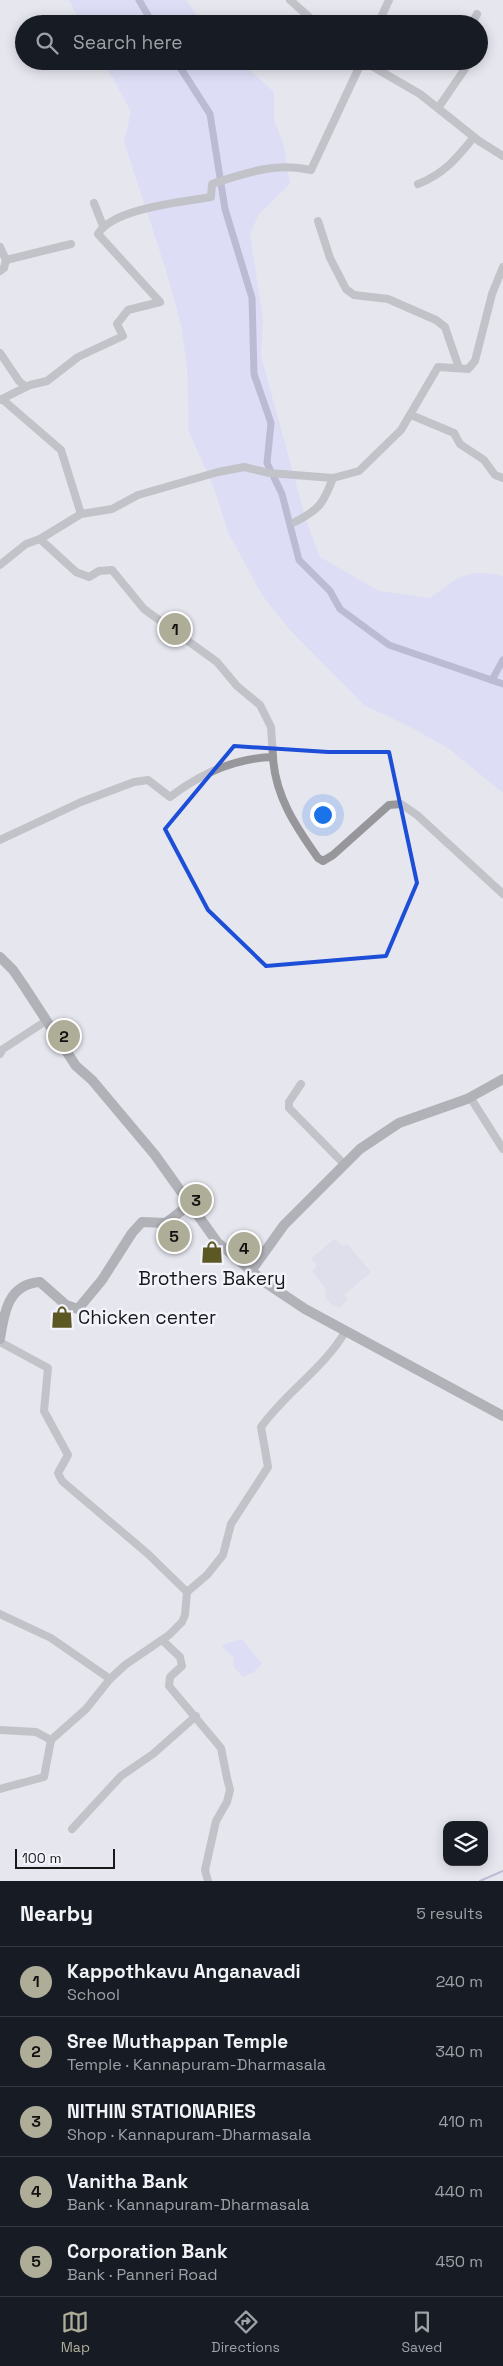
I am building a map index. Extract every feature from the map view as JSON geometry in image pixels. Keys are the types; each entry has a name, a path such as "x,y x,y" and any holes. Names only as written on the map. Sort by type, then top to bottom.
{"main road":[{"path":"0,957 13,970 76,1066 92,1080 127,1124 155,1155 217,1242 234,1254 251,1271 306,1309 503,1416"},
{"path":"251,1271 284,1225 360,1149 399,1123 470,1097 503,1079"},
{"path":"0,1340 5,1307 19,1290 29,1283 40,1282 66,1305 78,1309 102,1280 132,1233 142,1222 166,1223 189,1205"}],"street":[{"path":"290,0 307,15"},
{"path":"382,15 389,0"},
{"path":"81,514 61,450 1,400 26,387 47,381 78,357 123,336 117,324 128,310 160,302 98,234 103,226 119,217 211,197 218,182 266,167 311,170 358,70"},
{"path":"378,70 420,94 474,137 503,156"},
{"path":"438,108 464,70"},
{"path":"418,184 436,177 459,156 474,137"},
{"path":"94,202 103,226"},
{"path":"318,221 330,258 346,289 354,295 388,298 436,320 445,327 459,368"},
{"path":"6,260 71,244"},
{"path":"0,247 6,260 4,268 0,271"},
{"path":"0,565 26,544 81,514 112,508 138,495 218,472 244,467 272,473 333,478 359,471 395,436 411,415 438,368 468,369 475,361 492,294 503,267"},
{"path":"0,353 19,381 26,387"},
{"path":"411,415 454,434 460,444 484,460 495,475 503,478"},
{"path":"295,522 311,513 324,502 333,478"},
{"path":"40,538 76,572 89,577 99,571 112,570 144,609 217,662 237,686 260,705 271,727 273,757 282,799 294,822 318,858 322,860 333,855 389,805 402,804 437,831 503,894"},
{"path":"0,840 81,802 134,782 148,780 170,797 207,772 234,763 273,757"},
{"path":"0,1054 3,1049 46,1021"},
{"path":"301,1084 289,1102 289,1108 345,1165"},
{"path":"470,1097 503,1149"},
{"path":"0,1790 44,1777 51,1740 86,1709 110,1678 162,1640 182,1622 185,1614 187,1592 207,1575 223,1555 231,1524 268,1467 261,1426 271,1412 336,1348 346,1332"},
{"path":"0,1340 48,1368 44,1411 68,1455 58,1473 62,1482 148,1554 187,1592"},
{"path":"0,1614 51,1638 110,1678"},
{"path":"162,1640 180,1657 182,1666 170,1678 169,1686 175,1696 196,1716 221,1748 230,1790 227,1802 216,1821 204,1870 208,1881"},
{"path":"72,1829 121,1776 153,1754 196,1716"},
{"path":"0,1730 36,1732 51,1740"}],"highlighted area":[{"path":"234,746 328,752 389,752 417,883 386,956 266,966 208,910 165,829"}],"shaded area":[{"path":"69,0 186,0 197,15 76,15"},
{"path":"107,70 249,70 274,92 274,120 284,146 290,184 259,214 250,234 263,319 261,356 306,520 320,557 379,591 430,598 464,576 480,573 503,576 503,793 448,748 364,705 288,628 262,595 228,532 214,488 189,432 187,367 181,324 165,267 124,142 131,112"},
{"path":"334,1239 344,1246 347,1244 371,1272 344,1295 348,1300 338,1308 336,1305 334,1307 326,1298 325,1288 312,1271 317,1266 311,1259"},
{"path":"242,1639 262,1664 254,1672 243,1677 233,1666 234,1657 222,1647 224,1644"}],"waterway":[{"path":"139,0 148,15"},
{"path":"182,70 210,114 225,209 252,298 254,374 271,423 267,463 282,494 299,560 330,591 340,609 389,645 503,684"},
{"path":"492,680 503,660"},
{"path":"480,1881 503,1871"}],"place":[{"name":"Kappothkavu Anganavadi","path":"175,629"},
{"name":"Sree Muthappan Temple","path":"64,1036"},
{"name":"NITHIN STATIONARIES","path":"196,1200"},
{"name":"Corporation Bank","path":"174,1236"},
{"name":"Vanitha Bank","path":"244,1248"},
{"name":"Brothers Bakery","path":"212,1252"},
{"name":"Chicken center","path":"62,1317"}]}
